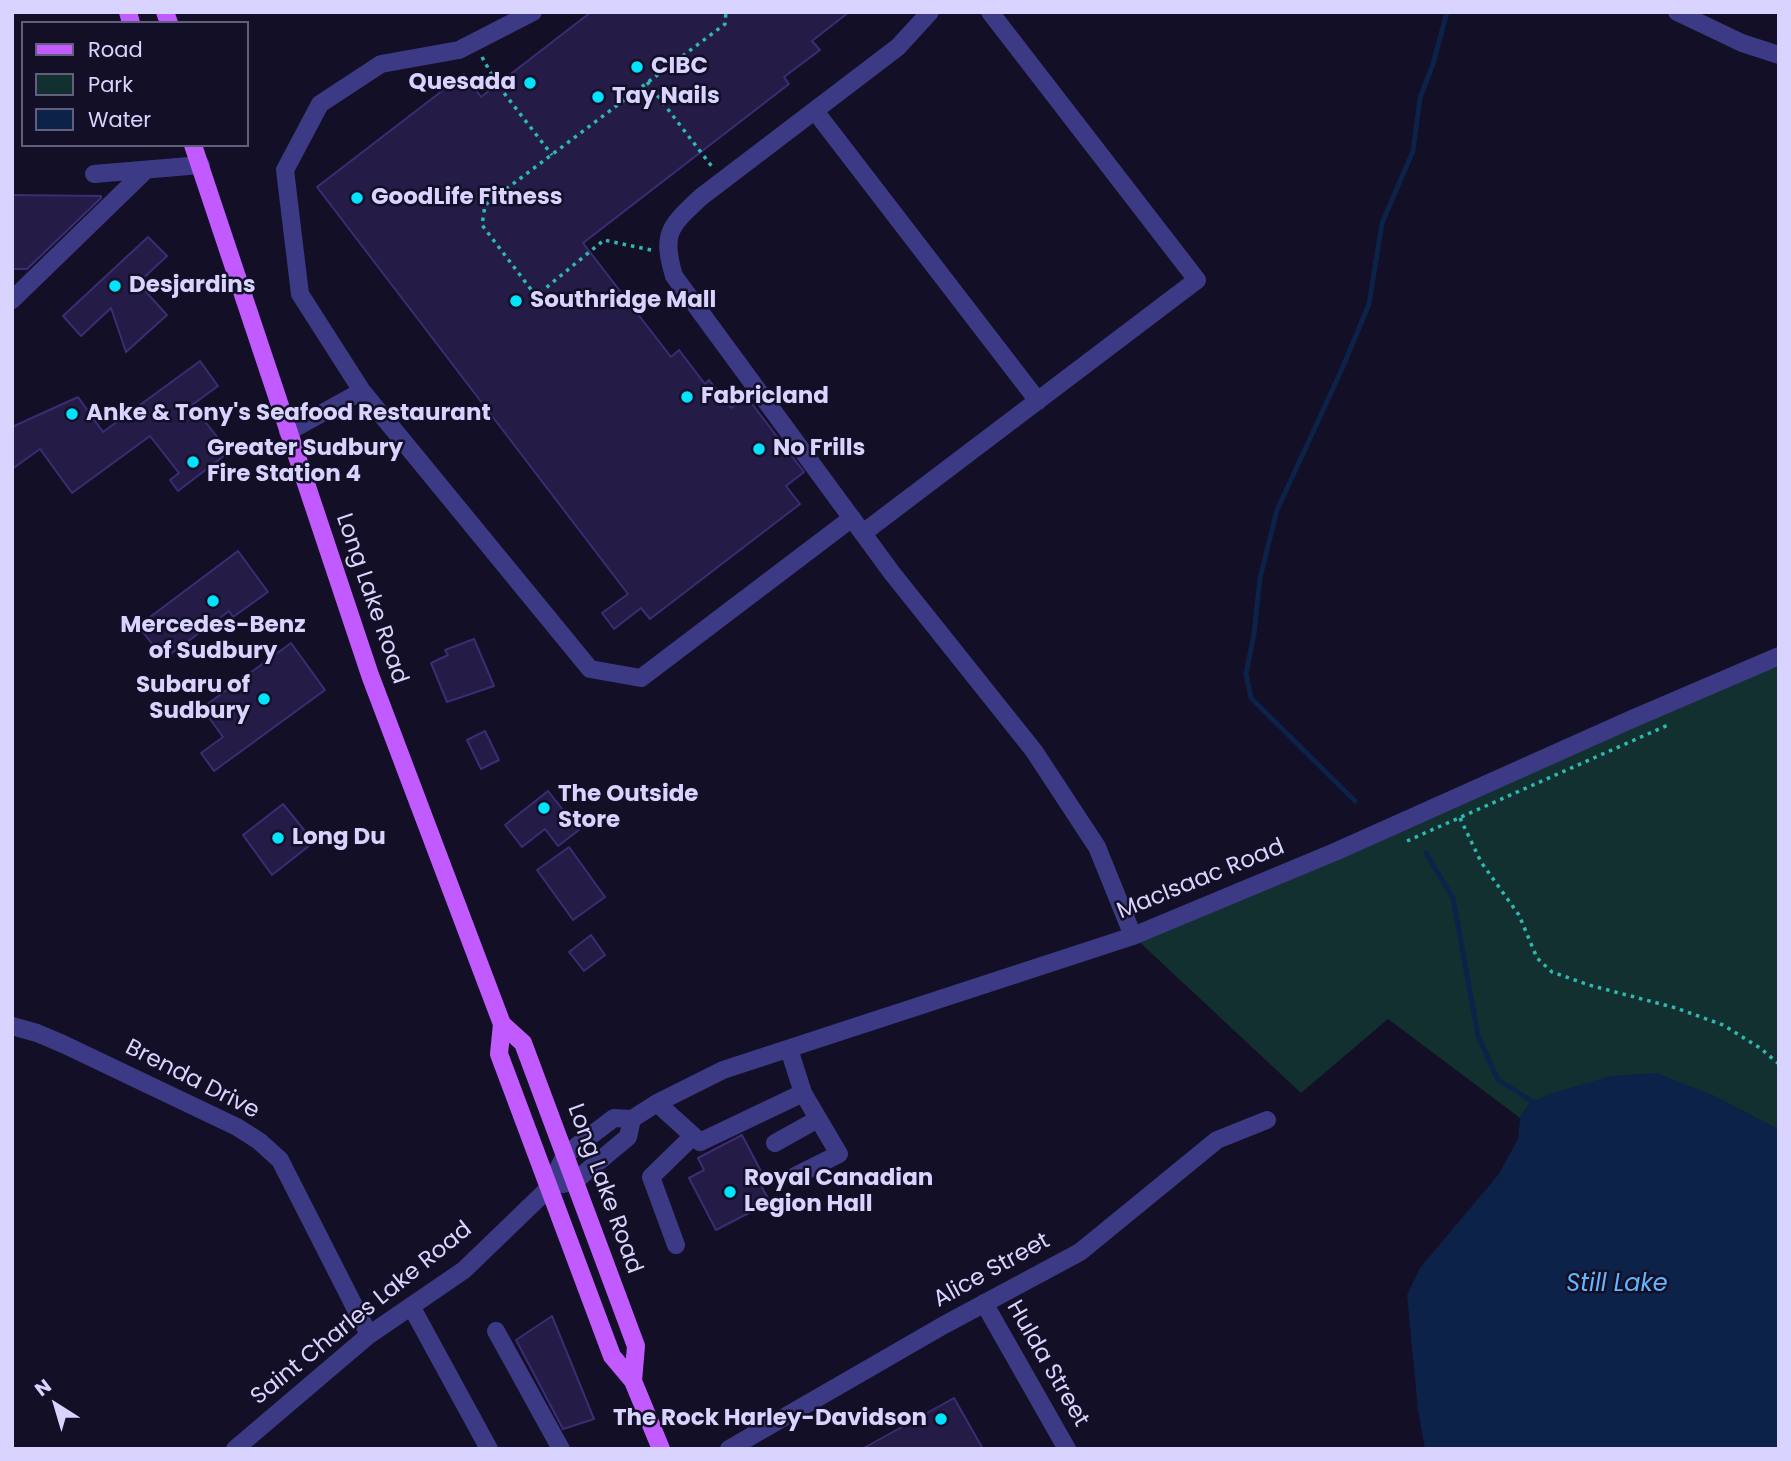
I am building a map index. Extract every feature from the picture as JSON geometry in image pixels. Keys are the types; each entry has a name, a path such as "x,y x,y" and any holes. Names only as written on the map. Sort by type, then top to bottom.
{"main road":[{"name":"Long Lake Road","path":"194,147 370,675 502,1024 523,1044 636,1346 633,1381"},
{"name":"Long Lake Road","path":"502,1024 499,1054 549,1188 612,1356 633,1381 661,1449"}],"street":[{"path":"533,12 459,50 381,64 320,104 285,170 300,294 362,391 590,669 641,678 852,518"},
{"path":"930,12 898,47 701,197 673,225 667,253 674,276 863,533 1034,751 1097,848 1133,936"},
{"path":"863,533 1196,280 990,12"},
{"path":"1677,12 1742,43 1779,55"},
{"path":"815,111 1038,401"},
{"path":"94,174 201,164"},
{"path":"12,300 146,170"},
{"path":"288,432 362,391"},
{"name":"MacIsaac Road","path":"549,1188 565,1155 614,1118 632,1119 657,1103 723,1070 1133,936 1337,851 1779,656"},
{"name":"Brenda Drive","path":"12,1026 37,1033 75,1050 237,1126 259,1141 280,1160 369,1335"},
{"path":"789,1049 803,1093 839,1154 795,1176"},
{"path":"657,1103 700,1142 803,1093"},
{"path":"775,1143 818,1118"},
{"name":"MacIsaac Road","path":"549,1188 575,1181 628,1137 632,1119"},
{"name":"Alice Street","path":"729,1449 984,1303 1080,1252 1217,1140 1266,1120"},
{"path":"676,1245 651,1177 693,1136"},
{"name":"Saint Charles Lake Road","path":"235,1449 369,1335 464,1270 549,1188"},
{"name":"Hulda Street","path":"984,1303 1067,1449"},
{"path":"411,1306 489,1449"},
{"path":"496,1331 561,1449"}],"path":[{"path":"667,253 604,240 536,296 482,225 485,205 725,24 726,12"},
{"path":"474,43 497,84 552,155"},
{"path":"647,82 723,181"},
{"path":"1452,800 1481,862 1519,915 1537,958 1552,972 1589,985 1676,1008 1723,1025 1760,1048 1779,1064"}],"green space":[{"path":"1779,656 1779,1130 1710,1094 1552,1093 1529,1104 1520,1118 1388,1019 1301,1093 1133,936"}],"water":[{"name":"Still Lake","path":"1657,1073 1710,1094 1779,1130 1779,1449 1425,1449 1418,1410 1407,1295 1420,1268 1498,1175 1518,1139 1520,1118 1529,1104 1552,1093 1611,1076"}],"building":[{"name":"Southridge Mall","path":"591,12 849,12 812,41 820,50 784,77 789,84 583,243 671,357 679,350 705,384 709,380 731,408 746,396 804,472 786,486 800,504 650,619 641,608 614,629 602,613 628,594 317,187 464,74 481,97"},
{"path":"12,195 101,198 27,269 12,269"},
{"name":"Desjardins","path":"148,237 167,256 138,283 167,315 126,352 111,308 81,336 63,316"},
{"path":"200,361 218,386 192,405 229,452 178,491 170,480 179,473 150,436 72,493 40,449 12,469 12,427 78,397 103,432"},
{"name":"Mercedes-Benz of Sudbury","path":"238,551 268,592 233,617 229,611 164,659 138,626"},
{"path":"474,639 494,686 447,702 431,663 448,655 445,650"},
{"name":"Subaru of Sudbury","path":"291,643 325,690 214,771 201,753 223,737 202,708"},
{"path":"485,731 499,760 481,769 467,740"},
{"name":"The Outside Store","path":"548,791 579,830 558,846 545,829 522,847 505,825"},
{"name":"Long Du","path":"283,804 314,842 272,875 243,835"},
{"path":"569,847 605,897 573,920 537,870"},
{"path":"591,935 605,955 584,971 569,952"},
{"name":"Royal Canadian Legion Hall","path":"742,1135 765,1179 759,1182 770,1202 716,1230 689,1178 704,1170 698,1158"},
{"path":"552,1316 594,1419 563,1429 516,1340"},
{"name":"The Rock Harley-Davidson","path":"954,1398 983,1449 862,1449"}],"waterway":[{"path":"1355,801 1251,698 1246,674 1254,634 1260,578 1277,510 1369,304 1382,223 1413,151 1420,98 1433,64 1447,12"},
{"path":"1426,853 1453,898 1478,1036 1498,1080 1535,1103"}],"place":[{"name":"CIBC","path":"637,67"},
{"name":"Quesada","path":"530,83"},
{"name":"Tay Nails","path":"598,97"},
{"name":"GoodLife Fitness","path":"357,198"},
{"name":"Desjardins","path":"115,286"},
{"name":"Southridge Mall","path":"516,301"},
{"name":"Fabricland","path":"687,397"},
{"name":"Anke & Tony's Seafood Restaurant","path":"72,414"},
{"name":"No Frills","path":"759,449"},
{"name":"Greater Sudbury Fire Station 4","path":"193,462"},
{"name":"Mercedes-Benz of Sudbury","path":"213,601"},
{"name":"Subaru of Sudbury","path":"264,699"},
{"name":"The Outside Store","path":"544,808"},
{"name":"Long Du","path":"278,838"},
{"name":"Royal Canadian Legion Hall","path":"730,1192"},
{"name":"The Rock Harley-Davidson","path":"941,1419"}]}
